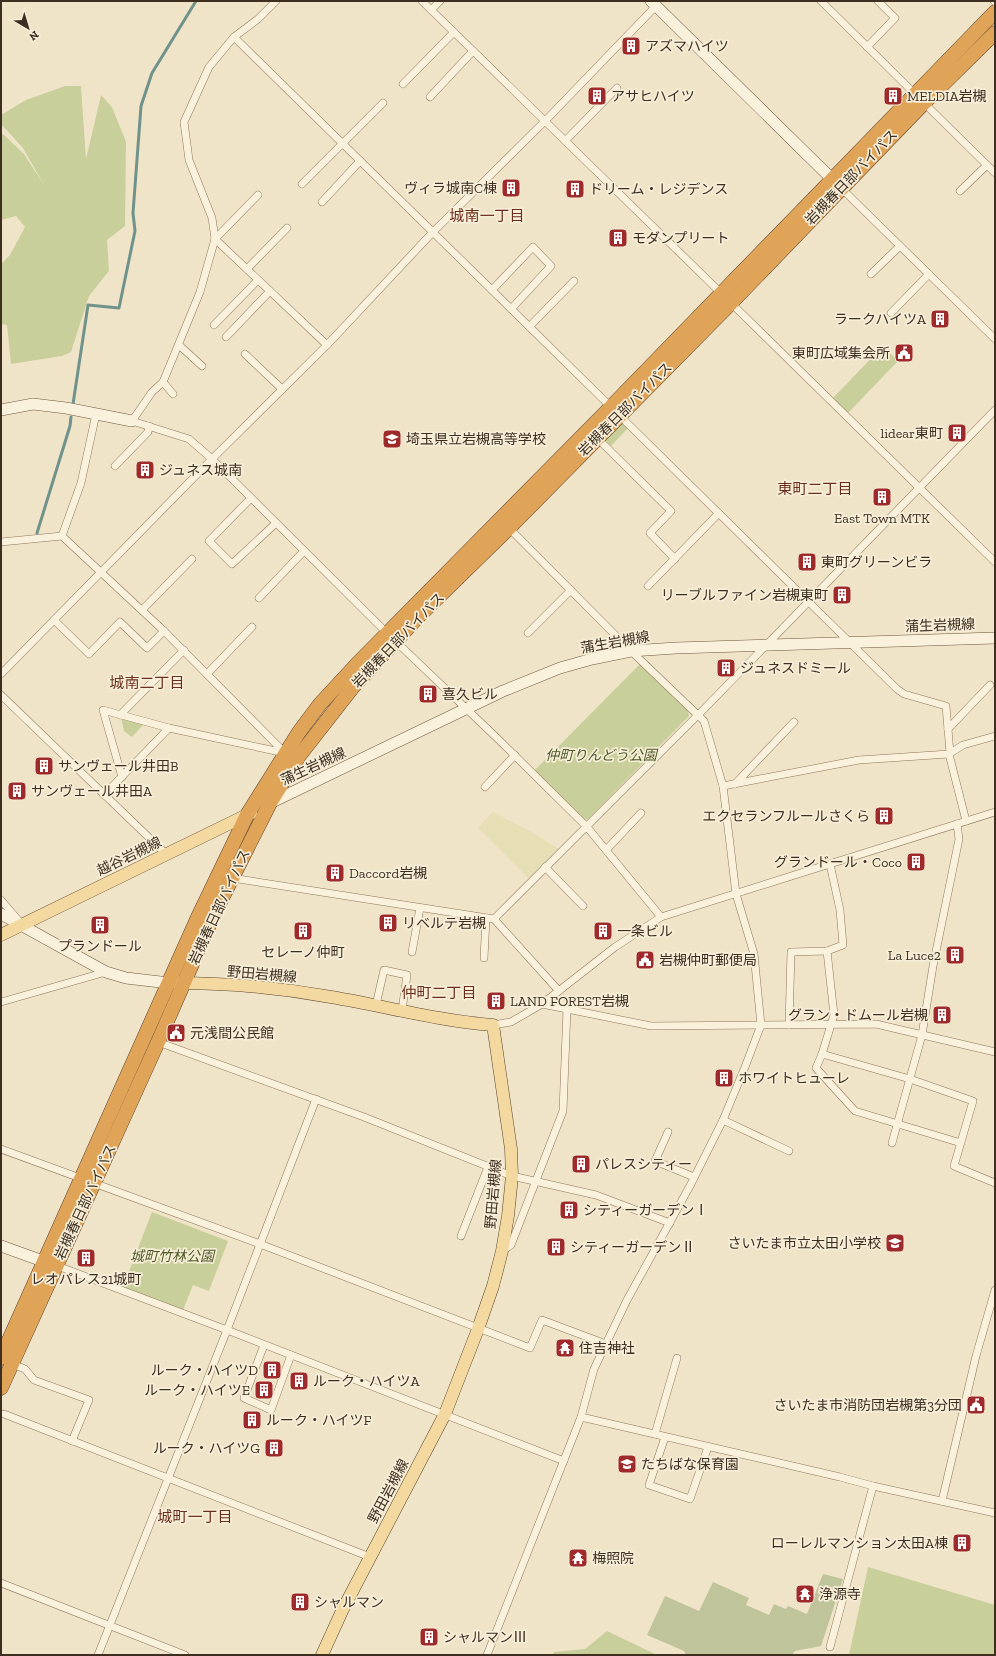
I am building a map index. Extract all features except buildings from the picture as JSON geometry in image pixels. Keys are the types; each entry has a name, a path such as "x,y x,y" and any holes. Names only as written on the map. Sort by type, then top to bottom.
{"highway":[{"name":"岩槻春日部バイパス","path":"1,1388 6,1361 88,1181 158,1042 231,878 270,803 299,756 391,637 726,299 919,98 995,12"},
{"name":"岩槻春日部バイパス","path":"919,98 995,33"},
{"name":"岩槻春日部バイパス","path":"88,1181 169,983 247,815 285,753 320,704 356,664 391,637 510,528 597,438 615,411"}],"main road":[{"path":"653,3 837,184"},
{"path":"1,410 33,404 66,408 132,421"},
{"name":"蒲生岩槻線","path":"270,803 503,691 560,668 592,659 631,652 676,648 995,638"},
{"name":"越谷岩槻線","path":"1,935 270,803"},
{"path":"1,914 106,972 126,978 169,983"},
{"name":"野田岩槻線","path":"169,983 260,987 330,996 468,1023 494,1025 511,1149 512,1176 508,1216 502,1251 493,1286 445,1414 342,1611 322,1655"},
{"path":"1,1246 50,1264"}],"street":[{"path":"276,1 234,37 209,67 184,122 189,160 212,218 215,239 200,292 163,382 152,392 132,421 189,439 212,459 391,637 587,826 661,917"},
{"path":"422,1 995,562"},
{"path":"431,10 440,1"},
{"path":"821,1 995,173"},
{"path":"867,47 895,18 878,1"},
{"path":"1,674 212,459 327,345 433,232 545,121 653,3"},
{"path":"403,84 454,32"},
{"path":"234,37 850,643 904,694 946,706 950,753 966,821"},
{"path":"430,97 473,51"},
{"path":"566,141 617,88"},
{"path":"302,184 383,103"},
{"path":"322,202 360,161"},
{"path":"960,191 987,164"},
{"path":"837,184 995,339"},
{"path":"215,239 258,195"},
{"path":"247,269 287,228"},
{"path":"215,239 327,345"},
{"path":"871,274 900,246"},
{"path":"492,290 533,247 551,266 511,308"},
{"path":"891,313 929,274"},
{"path":"214,325 258,280"},
{"path":"529,327 574,281"},
{"path":"226,337 270,291"},
{"path":"179,345 202,366"},
{"path":"246,354 282,389"},
{"path":"163,382 173,394"},
{"path":"494,919 698,715 995,410"},
{"path":"62,536 81,483 96,414"},
{"path":"116,466 148,432 149,426"},
{"path":"597,438 671,511 650,533 675,559"},
{"path":"251,498 209,541 232,564 276,523"},
{"path":"648,586 719,513"},
{"path":"487,1655 564,1461 580,1417 594,1369 627,1300 670,1223 723,1120 761,1025 754,954 736,894 723,786 704,721 631,652 510,528"},
{"path":"1,542 62,536 184,650 285,753"},
{"path":"259,598 304,551"},
{"path":"142,610 192,559"},
{"path":"528,633 571,590"},
{"path":"54,620 89,654 120,622 148,648 164,631"},
{"path":"207,674 252,627"},
{"path":"120,715 184,650"},
{"path":"948,729 990,685"},
{"path":"1,695 166,854"},
{"path":"122,777 103,710 170,728 285,753"},
{"path":"735,784 794,722"},
{"path":"104,795 170,728"},
{"path":"723,786 859,760 950,753 963,746 995,736"},
{"path":"485,786 515,755"},
{"path":"494,1025 511,1022 542,1004 615,947 661,917 995,812"},
{"path":"606,849 641,813"},
{"path":"892,1143 922,1035 933,966 959,839 957,824"},
{"path":"789,1025 791,952 827,951 843,945 840,910 830,864"},
{"path":"545,867 583,906"},
{"path":"231,878 494,919 559,991"},
{"path":"1,900 22,925"},
{"path":"412,952 420,908"},
{"path":"484,958 486,918"},
{"path":"827,951 834,1015 816,1068 855,1111 961,1143"},
{"path":"376,1005 384,970 407,975 402,1010"},
{"path":"1,1002 106,972"},
{"path":"542,1004 651,1026 876,1024 995,1052"},
{"path":"502,1251 511,1245 563,1111 567,1009"},
{"path":"158,1042 207,1061 316,1099 512,1176 596,1195 670,1223"},
{"path":"822,1054 910,1079 973,1101 954,1166 995,1183"},
{"path":"98,1655 227,1330 316,1099"},
{"path":"723,1120 789,1151"},
{"path":"668,1132 655,1160 694,1177"},
{"path":"1,1149 260,1244 530,1348 542,1320 606,1344"},
{"path":"462,1236 488,1167"},
{"path":"50,1264 227,1330 564,1461"},
{"path":"942,1501 976,1356 995,1290"},
{"path":"264,1345 244,1398 270,1410 291,1355"},
{"path":"655,1434 677,1358"},
{"path":"6,1361 25,1369 34,1380 89,1400 72,1440"},
{"path":"4,1414 370,1558"},
{"path":"580,1417 995,1513"},
{"path":"665,1437 650,1485 690,1499 708,1447"},
{"path":"830,1647 874,1486"},
{"path":"1,1583 186,1655"}],"shaded area":[{"path":"493,812 526,829 559,849 529,879 478,828"}],"green space":[{"path":"65,86 81,86 86,159 101,95 112,107 126,142 125,226 107,240 109,271 89,296 71,352 62,356 11,364 7,325 1,324 1,264 10,255 25,227 16,216 1,220 1,135 3,134 24,154 44,185 23,148 1,124 1,115 26,100"},
{"path":"883,346 898,361 848,413 833,398"},
{"path":"622,423 628,428 611,446 605,440"},
{"name":"仲町りんどう公園","path":"640,664 688,711 689,716 588,819 584,820 534,771"},
{"path":"121,718 144,724 132,737 124,731"},
{"name":"城町竹林公園","path":"152,1212 228,1241 209,1291 193,1285 183,1310 123,1287"},
{"path":"868,1567 995,1605 995,1655 849,1655"},
{"path":"823,1574 843,1579 821,1646 795,1651 792,1655 686,1655 684,1651 647,1635 665,1596 699,1611 713,1582 749,1598 746,1605 769,1615 774,1604 786,1609 788,1606 807,1614"},
{"path":"607,1631 657,1655 553,1655 554,1652 585,1649"}],"waterway":[{"path":"73,404 88,305 119,308 135,231 133,213 141,106 152,73 196,1"},
{"path":"37,533 70,426 71,417"}],"place":[{"name":"アズマハイツ","path":"631,46"},
{"name":"アサヒハイツ","path":"597,96"},
{"name":"MELDIA岩槻","path":"893,96"},
{"name":"ヴィラ城南C棟","path":"511,188"},
{"name":"ドリーム・レジデンス","path":"575,189"},
{"name":"モダンプリート","path":"618,238"},
{"name":"ラークハイツA","path":"940,319"},
{"name":"東町広域集会所","path":"904,353"},
{"name":"lidear東町","path":"957,433"},
{"name":"埼玉県立岩槻高等学校","path":"392,439"},
{"name":"ジュネス城南","path":"145,470"},
{"name":"East Town MTK","path":"882,497"},
{"name":"東町グリーンビラ","path":"807,562"},
{"name":"リーブルファイン岩槻東町","path":"842,595"},
{"name":"ジュネスドミール","path":"726,668"},
{"name":"喜久ビル","path":"428,694"},
{"name":"サンヴェール井田B","path":"44,766"},
{"name":"サンヴェール井田A","path":"17,791"},
{"name":"エクセランフルールさくら","path":"884,816"},
{"name":"グランドール・Coco","path":"916,862"},
{"name":"Daccord岩槻","path":"335,873"},
{"name":"リベルテ岩槻","path":"388,923"},
{"name":"プランドール","path":"100,925"},
{"name":"セレーノ仲町","path":"303,931"},
{"name":"一条ビル","path":"603,931"},
{"name":"La Luce2","path":"955,955"},
{"name":"岩槻仲町郵便局","path":"645,960"},
{"name":"LAND FOREST岩槻","path":"496,1001"},
{"name":"グラン・ドムール岩槻","path":"942,1015"},
{"name":"元浅間公民館","path":"176,1033"},
{"name":"ホワイトヒューレ","path":"724,1078"},
{"name":"パレスシティー","path":"581,1164"},
{"name":"シティーガーデンⅠ","path":"569,1210"},
{"name":"さいたま市立太田小学校","path":"895,1243"},
{"name":"シティーガーデンⅡ","path":"556,1247"},
{"name":"レオパレス21城町","path":"86,1258"},
{"name":"住吉神社","path":"565,1348"},
{"name":"ルーク・ハイツD","path":"272,1370"},
{"name":"ルーク・ハイツA","path":"299,1381"},
{"name":"ルーク・ハイツE","path":"264,1390"},
{"name":"さいたま市消防団岩槻第3分団","path":"976,1405"},
{"name":"ルーク・ハイツF","path":"252,1420"},
{"name":"ルーク・ハイツG","path":"274,1448"},
{"name":"たちばな保育園","path":"627,1464"},
{"name":"ローレルマンション太田A棟","path":"962,1543"},
{"name":"梅照院","path":"578,1558"},
{"name":"浄源寺","path":"805,1594"},
{"name":"シャルマン","path":"300,1602"},
{"name":"シャルマンⅢ","path":"429,1637"}],"district":[{"name":"城南一丁目","path":"487,216"},
{"name":"東町二丁目","path":"815,489"},
{"name":"城南二丁目","path":"147,683"},
{"name":"仲町二丁目","path":"439,993"},
{"name":"城町一丁目","path":"195,1517"}]}
